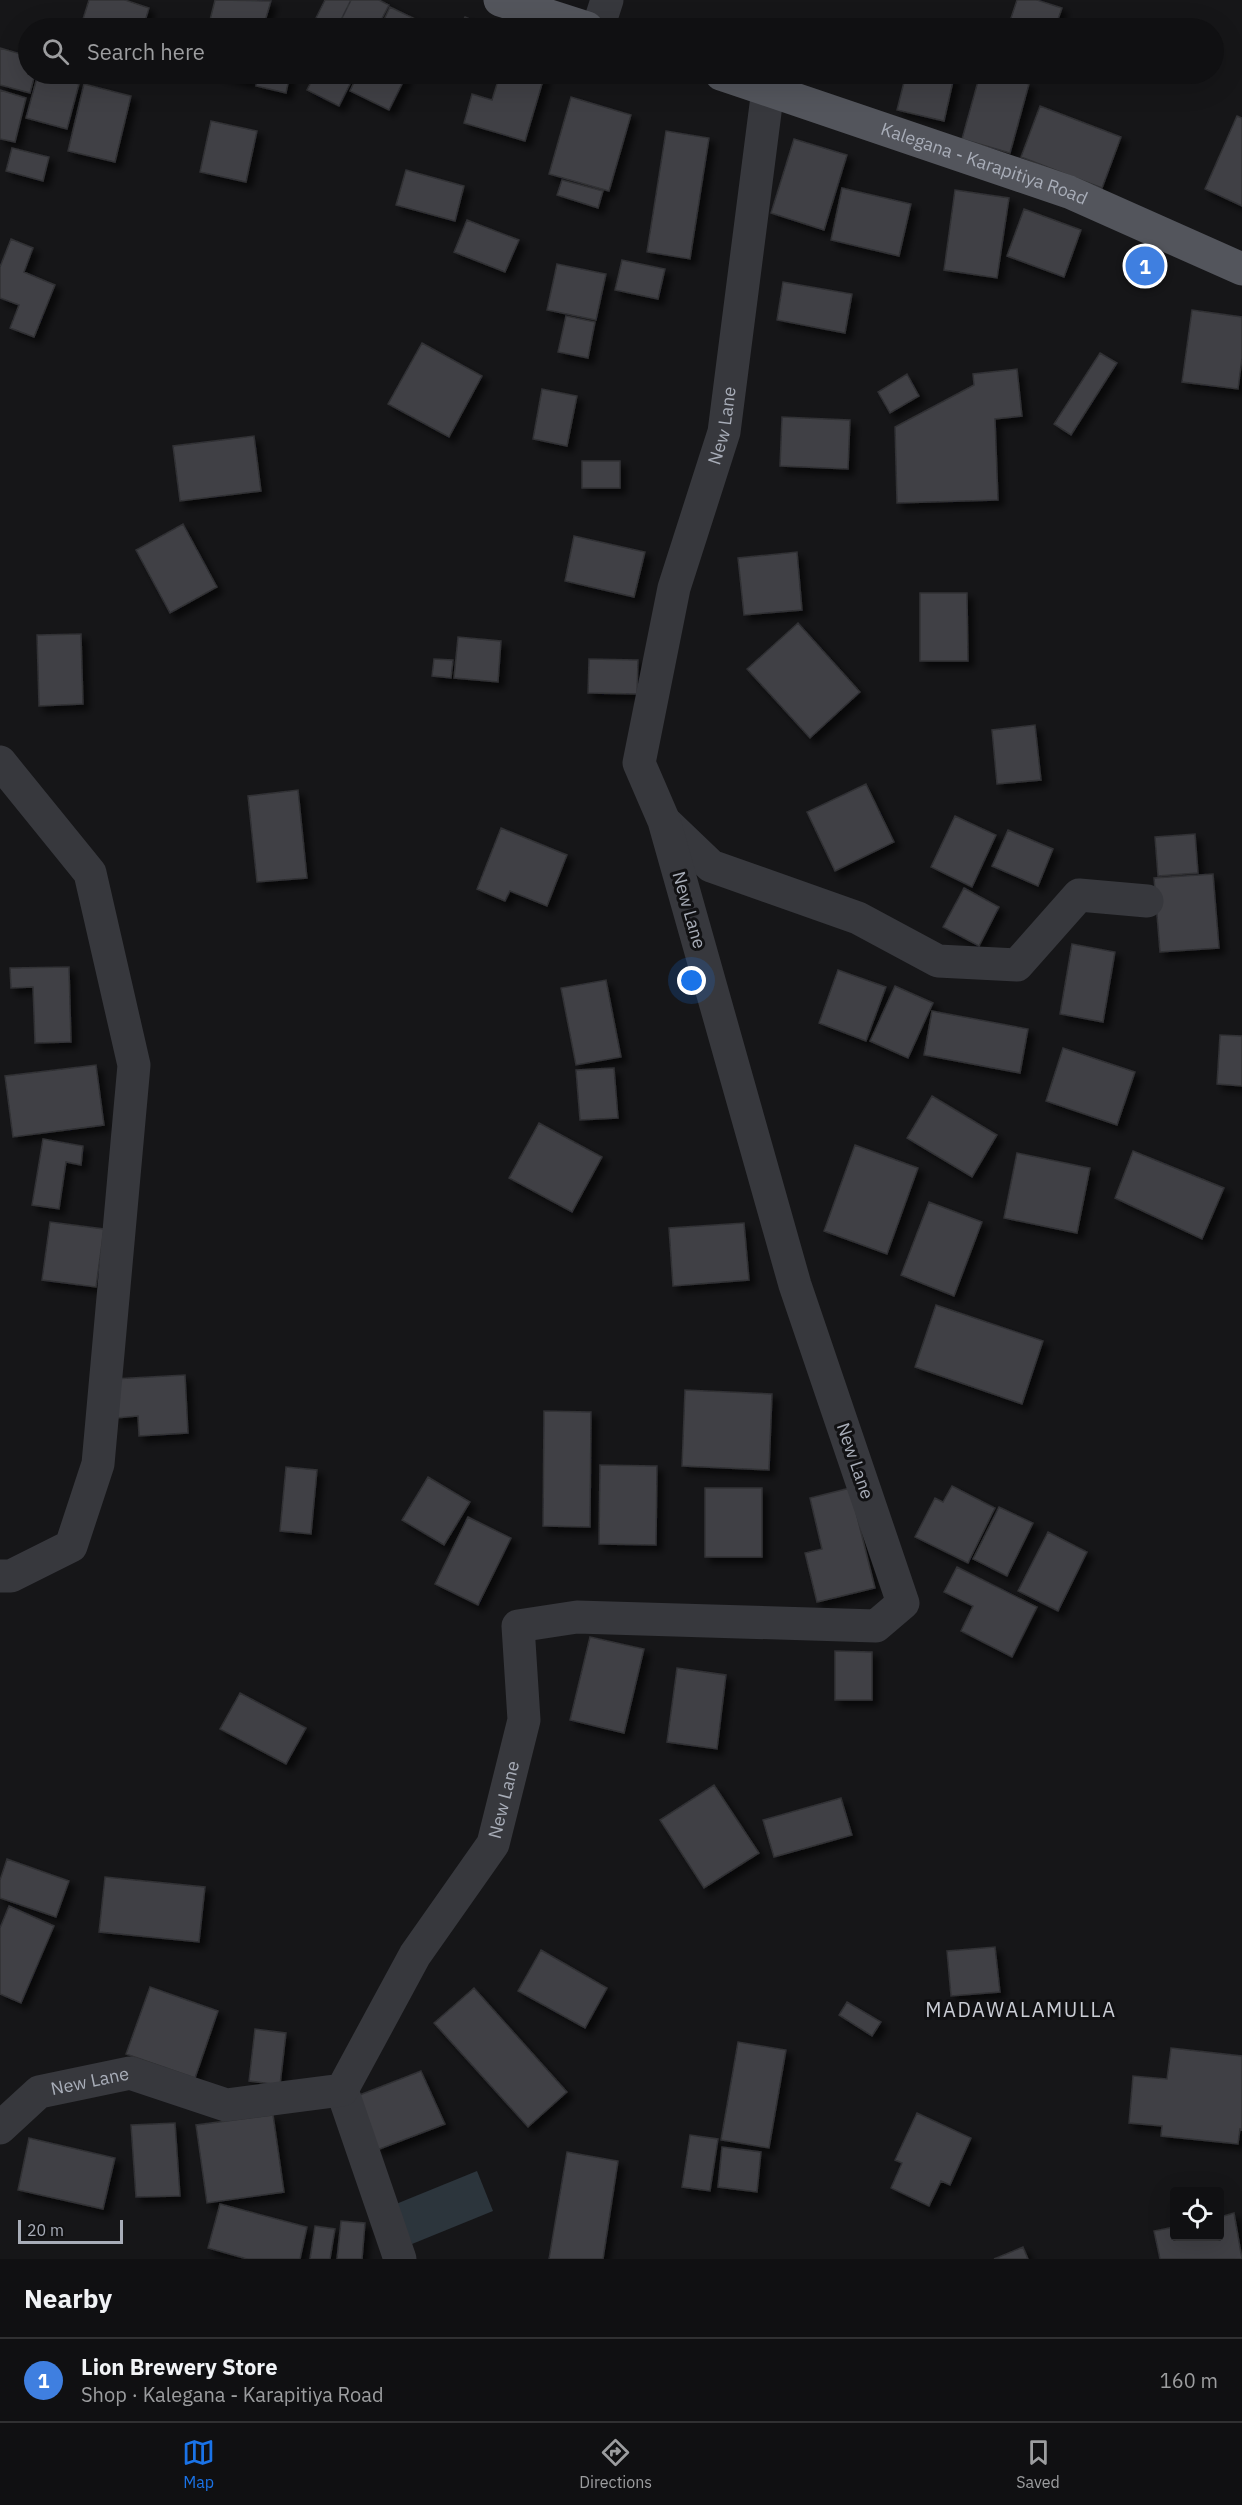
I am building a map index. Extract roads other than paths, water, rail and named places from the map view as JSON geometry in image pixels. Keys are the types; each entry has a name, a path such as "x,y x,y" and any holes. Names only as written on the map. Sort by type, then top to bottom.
{"main road":[{"path":"500,0 556,18"},
{"name":"Kalegana - Karapitiya Road","path":"752,84 1069,192 1242,269"}],"street":[{"path":"601,18 607,0"},
{"name":"New Lane","path":"0,2128 39,2092 130,2073 226,2105 342,2090 415,1955 493,1844 524,1720 518,1626 577,1617 876,1626 903,1603 795,1285 664,821 639,763 674,588 724,432 768,89"},
{"path":"0,762 90,873 134,1065 98,1464 71,1546 11,1576 0,1576"},
{"path":"664,821 711,866 858,918 938,961 1017,965 1079,895 1147,901"},
{"path":"342,2090 400,2259"}],"place":[{"name":"Lion Brewery Store","path":"1145,266"}],"district":[{"name":"MADAWALAMULLA","path":"1021,2010"}]}
